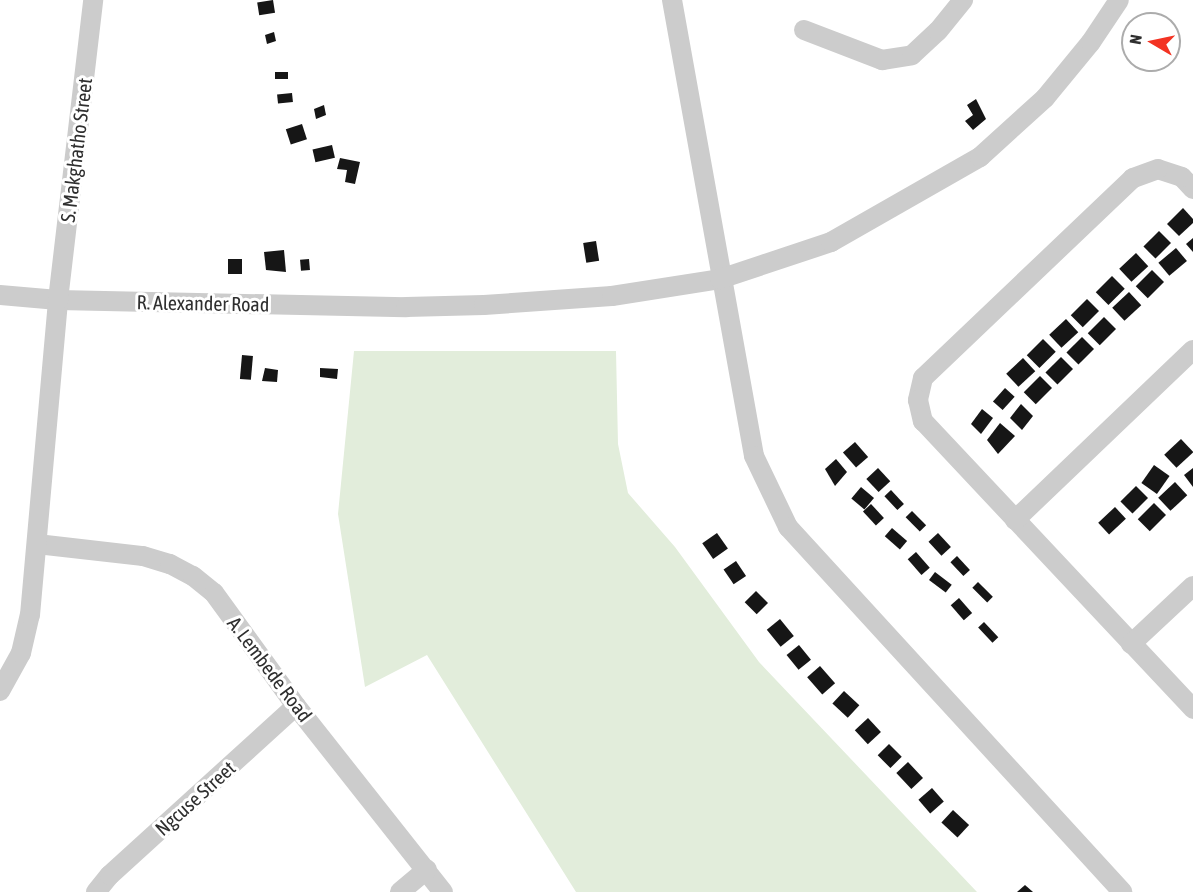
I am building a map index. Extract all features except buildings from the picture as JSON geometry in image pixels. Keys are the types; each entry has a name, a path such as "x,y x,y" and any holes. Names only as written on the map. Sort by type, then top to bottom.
{"street":[{"name":"S. Makghatho Street","path":"58,300 93,0"},
{"path":"672,0 700,147 720,279 754,456 788,527 1123,892"},
{"path":"804,30 882,60 912,54 938,31 963,0"},
{"name":"R. Alexander Road","path":"0,295 58,300 406,306 484,305 612,296 720,279 774,263 831,242 980,157 1045,98 1091,42 1119,0"},
{"path":"1193,189 1182,177 1158,169 1133,178 923,378 918,400 923,421 1193,709"},
{"path":"0,691 21,653 30,615 58,300"},
{"path":"1015,520 1193,350"},
{"name":"A. Lembede Road","path":"37,544 143,556 170,564 193,576 214,593 296,706 443,892"},
{"path":"1131,644 1193,586"},
{"name":"Ngcuse Street","path":"96,892 110,875 296,706"},
{"path":"400,892 426,869"}],"green space":[{"path":"354,351 616,351 618,444 628,493 675,547 759,662 977,892 576,892 427,655 365,687 338,514"}]}
